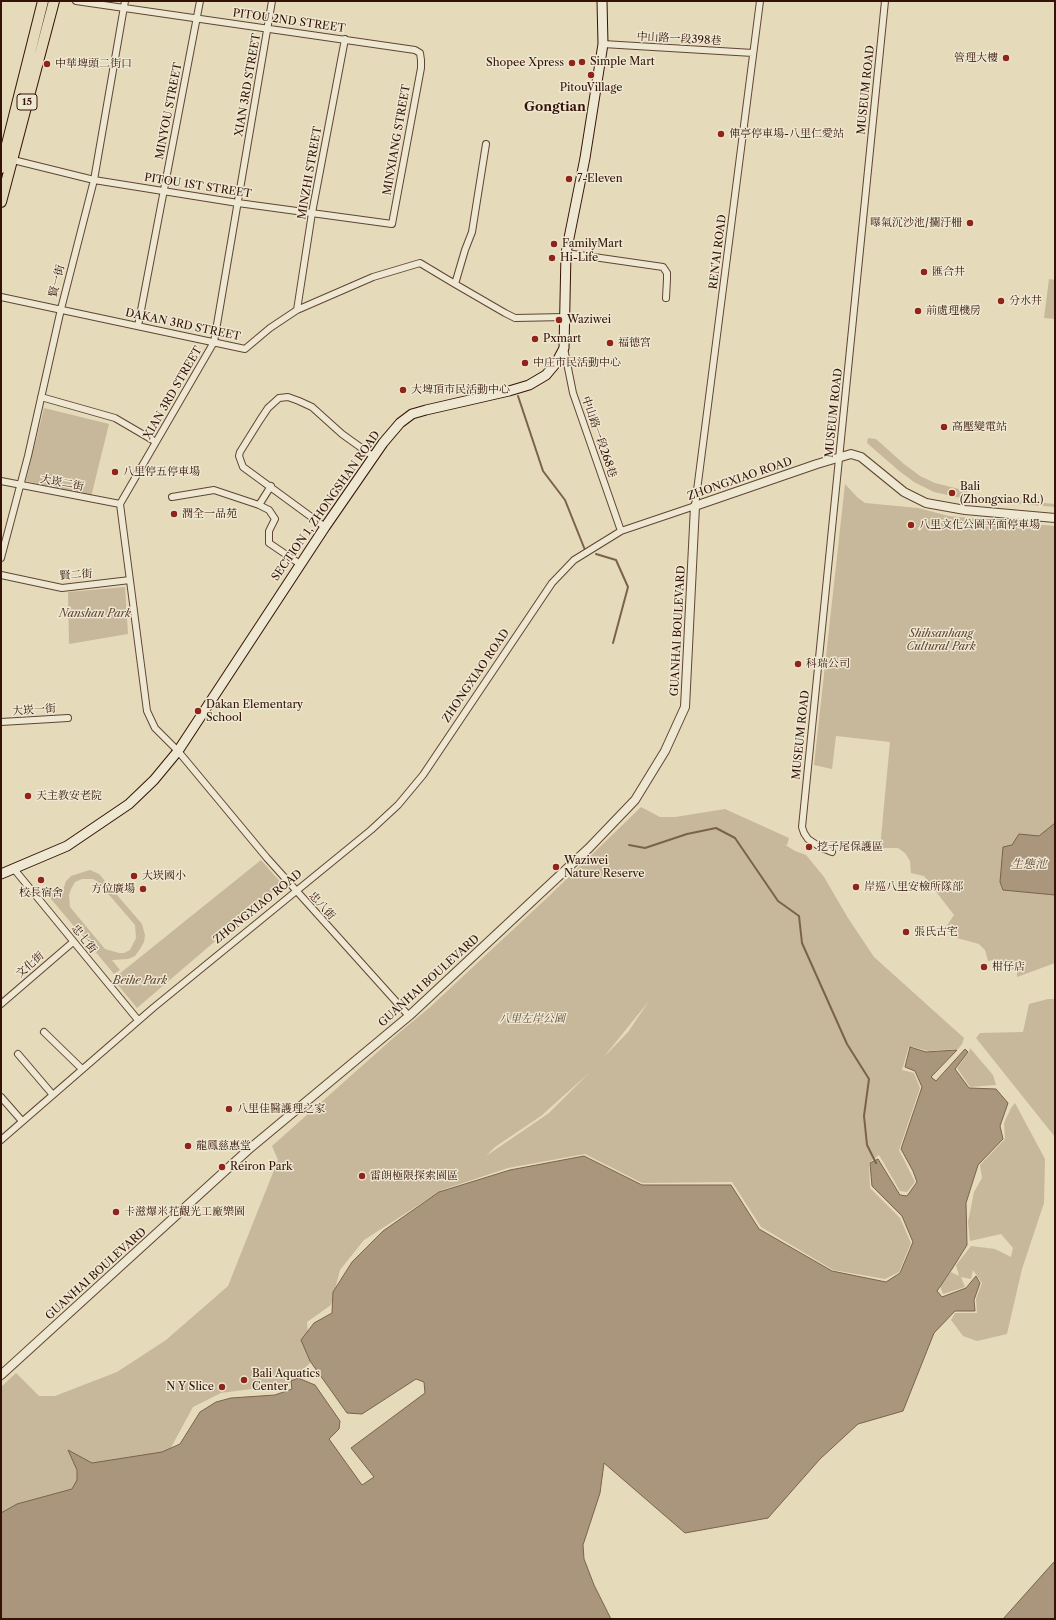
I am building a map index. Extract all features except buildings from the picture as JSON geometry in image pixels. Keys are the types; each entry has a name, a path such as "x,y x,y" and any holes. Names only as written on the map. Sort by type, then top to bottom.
{"main road":[{"name":"15","path":"1,202 8,158 43,1"},
{"name":"15","path":"1,168 8,158 54,1"},
{"name":"SECTION 1, ZHONGSHAN ROAD","path":"1,874 67,846 129,804 154,780 178,751 325,526 383,443 400,423 412,414 529,384 546,375 556,363 564,348 566,253 585,158 603,44 602,1"}],"street":[{"name":"PITOU 2ND STREET","path":"76,1 124,4 197,18 415,50 420,53 421,60"},
{"name":"MINYOU STREET","path":"138,326 200,1"},
{"name":"XIAN 3RD STREET","path":"120,504 214,342 272,1"},
{"name":"REN'AI ROAD","path":"695,506 760,1"},
{"name":"MUSEUM ROAD","path":"832,852 820,847 808,839 802,827 885,1"},
{"name":"賢一街","path":"1,558 20,486 60,309 94,180 124,4"},
{"name":"MINZHI STREET","path":"297,310 312,213 345,39"},
{"name":"中山路一段398巷","path":"603,44 753,53"},
{"name":"MINXIANG STREET","path":"392,224 421,60"},
{"path":"455,284 472,232 486,144"},
{"name":"PITOU 1ST STREET","path":"8,158 94,180 238,203 392,224"},
{"path":"566,253 663,267 667,273 666,298"},
{"name":"DAKAN 3RD STREET","path":"1,297 246,349 270,328 297,310 373,277 420,263 515,318 565,317"},
{"name":"中山路一段268巷","path":"564,348 573,393 621,531"},
{"path":"40,397 115,418 156,442"},
{"path":"325,526 243,467 240,456 243,447 268,408 279,398 299,400 312,407 342,434 374,457"},
{"name":"ZHONGXIAO ROAD","path":"1,1140 138,1020 371,830 398,805 423,775 552,583 574,560 621,531 851,454 861,456 904,492 926,503 965,510 1055,518"},
{"name":"大崁二街","path":"1,481 20,486 120,504"},
{"path":"259,505 271,486"},
{"path":"172,497 214,490 270,510 275,519 270,531 269,543 300,564"},
{"path":"120,504 147,711 154,728 178,751"},
{"name":"GUANHAI BOULEVARD","path":"1,1375 248,1150 409,1016 589,848 635,800 665,751 685,707 695,506"},
{"name":"賢二街","path":"1,575 62,588 130,580"},
{"name":"大崁一街","path":"1,722 68,718"},
{"name":"忠八街","path":"178,751 295,891 409,1016"},
{"name":"忠七街","path":"14,869 138,1020"},
{"name":"文化街","path":"1,1004 73,942"},
{"path":"44,1032 82,1069"},
{"path":"18,1054 53,1095"},
{"path":"1,1097 22,1121"}],"green space":[{"path":"1049,279 1055,280 1055,319 1044,318"},
{"path":"44,408 109,424 91,497 26,481"},
{"path":"868,438 876,439 920,476 935,483 967,491 966,496 1055,504 1055,507 965,499 934,492 914,482 898,470 867,443"},
{"name":"Shihsanhang Cultural Park","path":"845,484 865,503 918,508 949,516 1055,526 1055,963 1017,977 1017,970 997,966 993,960 988,961 985,950 979,944 957,938 946,927 954,915 924,876 911,873 910,861 905,853 898,848 880,848 890,742 836,736 832,769 814,765"},
{"name":"Nanshan Park","path":"125,587 128,634 69,644 68,592"},
{"name":"八里左岸公園","path":"641,807 660,817 675,817 725,809 789,838 787,845 784,844 795,851 806,855 824,877 848,918 874,957 964,1038 958,1049 928,1051 909,1046 902,1070 914,1073 920,1088 899,1150 915,1182 907,1192 900,1191 879,1155 869,1163 870,1188 900,1218 911,1243 899,1272 885,1279 833,1270 761,1227 732,1182 642,1183 585,1154 508,1168 442,1190 364,1240 340,1270 331,1305 307,1322 310,1363 288,1384 221,1393 193,1407 168,1453 83,1498 1,1528 1,1387 16,1373 39,1396 55,1396 117,1372 166,1340 228,1286 278,1160 272,1146 429,1008 549,896","holes":["649,1001 628,1032 603,1058","589,1073 549,1113 486,1156 495,1147 541,1116"]},
{"name":"Beihe Park","path":"261,860 282,884 137,1008 113,979"},
{"path":"90,870 99,874 142,924 145,935 144,942 135,956 128,959 112,960 120,970 114,974 46,893 51,888 60,899 66,881 71,876","holes":["82,879 93,879 98,882 135,925 136,938 130,950 124,953 105,949 70,907 69,895 75,882"]},
{"path":"1048,999 1055,999 1055,1137 976,1038 980,1033 1023,1032 1029,1004"},
{"path":"970,1048 993,1075 996,1085 970,1087 957,1068 969,1052"},
{"path":"1015,1103 1045,1159 1044,1203 1022,1269 1007,1334 977,1341 963,1336 951,1320 955,1313 977,1313 976,1299 982,1283 973,1270 971,1279 961,1277 965,1287 943,1294 940,1286 951,1272 959,1276 956,1265 971,1246 995,1249 1011,1257 1013,1248 1001,1234 970,1241 968,1222 974,1192 982,1178 980,1165 1005,1139 1004,1123"}],"water":[{"name":"生態池","path":"1055,823 1055,895 1003,890 1000,882 1003,847 1012,845 1019,834 1039,836"},
{"path":"910,1047 926,1052 957,1050 931,1077 936,1081 965,1049 968,1052 955,1069 969,1088 996,1089 1008,1103 1000,1126 1003,1139 978,1165 966,1203 967,1245 937,1291 942,1297 966,1288 976,1276 980,1283 974,1300 975,1311 955,1311 934,1333 903,1411 858,1424 820,1459 768,1518 685,1533 604,1463 600,1493 583,1545 584,1559 594,1585 611,1619 1,1619 1,1513 17,1504 72,1489 77,1480 77,1470 68,1450 92,1463 162,1452 180,1444 200,1412 216,1402 231,1398 275,1395 292,1389 291,1381 298,1378 315,1385 340,1421 339,1429 329,1439 362,1485 374,1477 351,1448 425,1393 424,1382 416,1379 362,1414 347,1413 310,1361 301,1340 314,1323 332,1313 333,1292 352,1262 383,1231 439,1192 510,1170 584,1156 642,1185 731,1185 759,1229 832,1271 886,1282 900,1273 913,1242 902,1216 872,1186 870,1163 878,1159 900,1195 907,1196 917,1182 901,1149 922,1087 915,1071 905,1067"},
{"path":"1055,1561 1055,1619 1003,1619 1053,1563"}],"waterway":[{"path":"518,396 543,471 565,500 585,550"},
{"path":"596,554 616,560 628,587 613,643"},
{"path":"629,845 645,848 687,834 716,828 735,838 778,901 799,916 802,943 847,1044 869,1079 864,1116 867,1145 876,1163"}],"place":[{"name":"管理大樓","path":"1006,58"},
{"name":"Simple Mart","path":"582,62"},
{"name":"Shopee Xpress","path":"572,63"},
{"name":"中華埤頭二街口","path":"47,64"},
{"name":"PitouVillage","path":"591,75"},
{"name":"俥亭停車場-八里仁愛站","path":"721,134"},
{"name":"7-Eleven","path":"569,179"},
{"name":"曝氣沉沙池/攔汙柵","path":"970,223"},
{"name":"FamilyMart","path":"554,244"},
{"name":"Hi-Life","path":"552,258"},
{"name":"匯合井","path":"924,272"},
{"name":"分水井","path":"1001,301"},
{"name":"前處理機房","path":"918,311"},
{"name":"Waziwei","path":"559,320"},
{"name":"Pxmart","path":"535,339"},
{"name":"福德宮","path":"610,343"},
{"name":"中庄市民活動中心","path":"525,363"},
{"name":"大埤頂市民活動中心","path":"403,390"},
{"name":"高壓變電站","path":"944,427"},
{"name":"八里停五停車場","path":"115,472"},
{"name":"Bali (Zhongxiao Rd.)","path":"952,493"},
{"name":"潤全一品苑","path":"174,514"},
{"name":"八里文化公園平面停車場","path":"911,525"},
{"name":"科瑞公司","path":"798,664"},
{"name":"Dakan Elementary School","path":"198,711"},
{"name":"天主教安老院","path":"28,796"},
{"name":"挖子尾保護區","path":"809,847"},
{"name":"Waziwei Nature Reserve","path":"556,867"},
{"name":"大崁國小","path":"134,876"},
{"name":"校長宿舍","path":"41,880"},
{"name":"岸巡八里安檢所隊部","path":"856,887"},
{"name":"方位廣場","path":"143,889"},
{"name":"張氏古宅","path":"906,932"},
{"name":"柑仔店","path":"984,967"},
{"name":"八里佳醫護理之家","path":"229,1109"},
{"name":"龍鳳慈惠堂","path":"188,1146"},
{"name":"Reiron Park","path":"222,1167"},
{"name":"雷朗極限探索園區","path":"362,1176"},
{"name":"卡滋爆米花觀光工廠樂園","path":"116,1212"},
{"name":"Bali Aquatics Center","path":"244,1380"},
{"name":"N Y Slice","path":"222,1387"}],"district":[{"name":"Gongtian","path":"555,107"}]}
